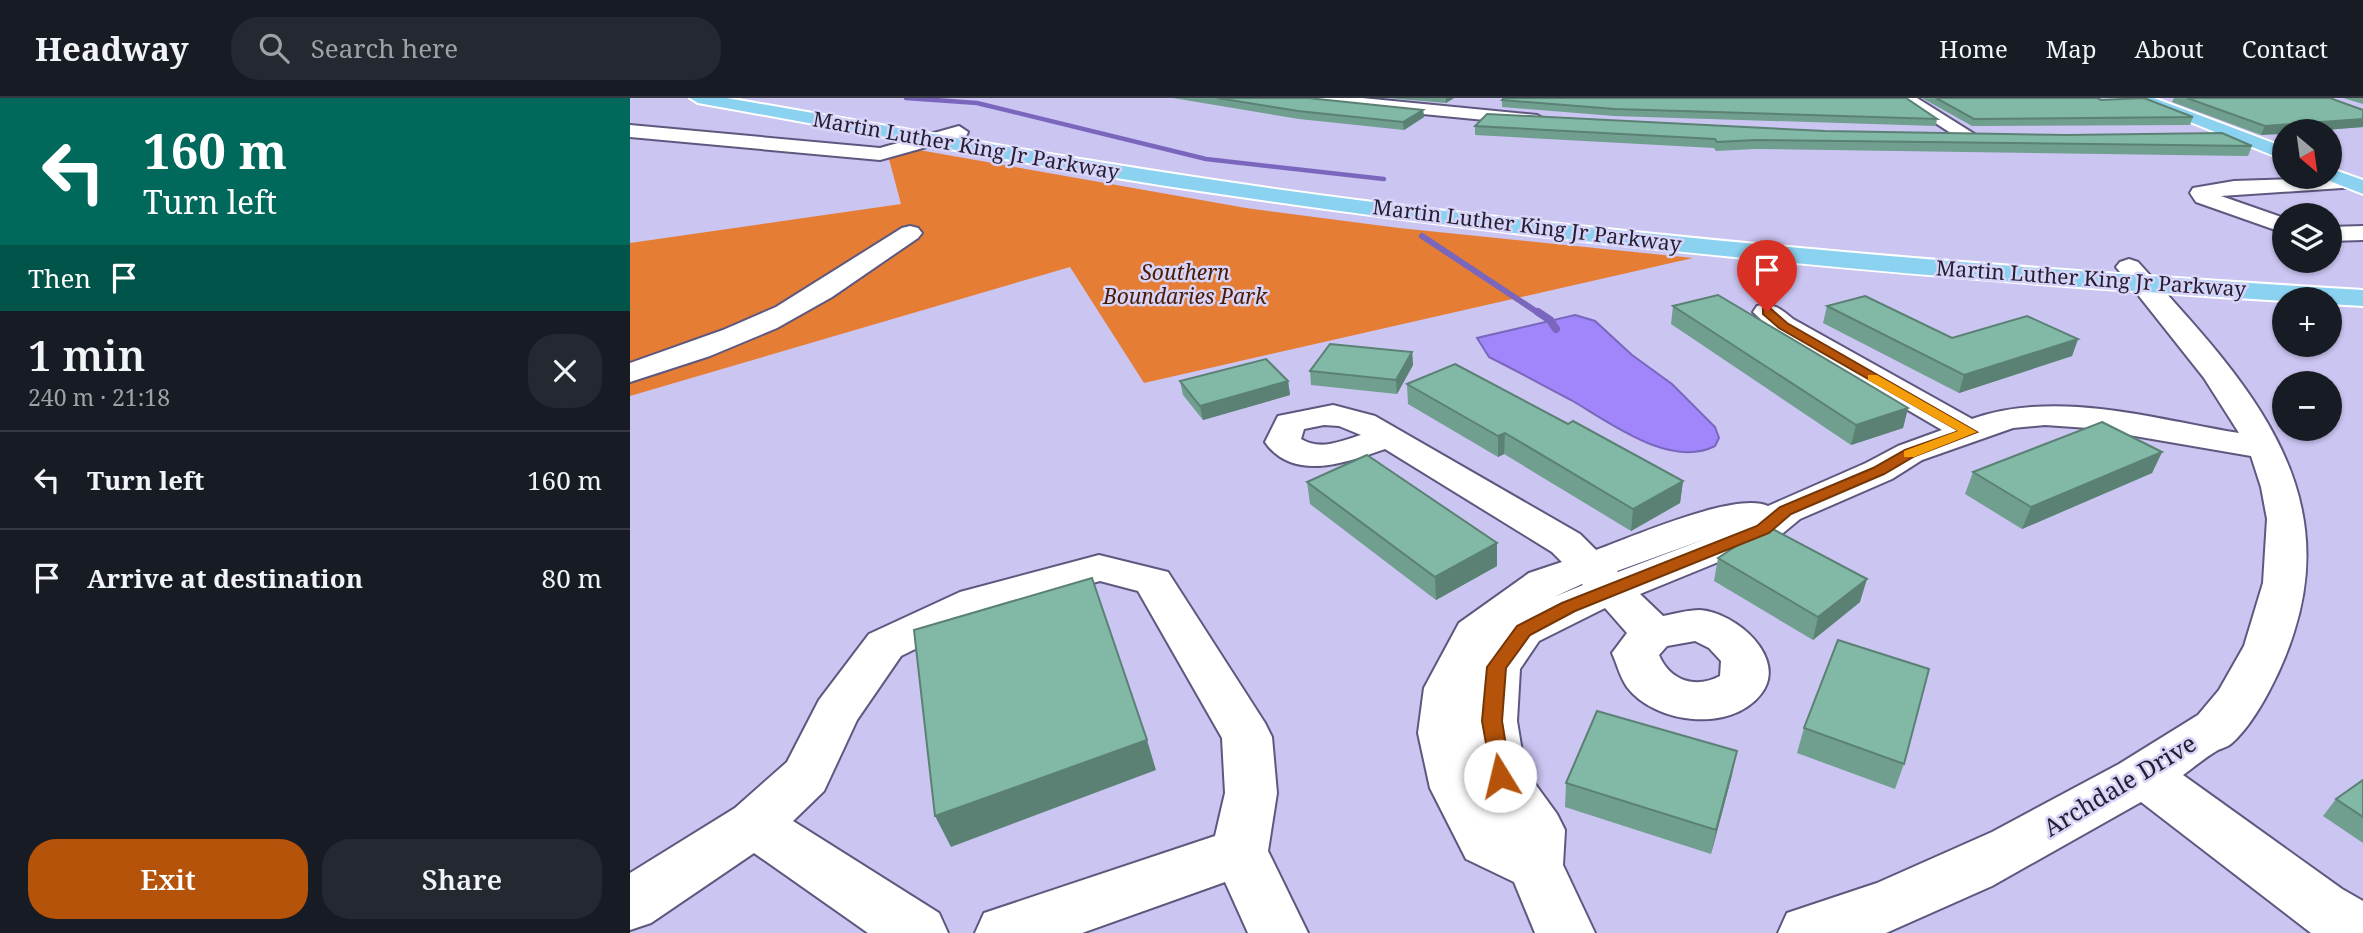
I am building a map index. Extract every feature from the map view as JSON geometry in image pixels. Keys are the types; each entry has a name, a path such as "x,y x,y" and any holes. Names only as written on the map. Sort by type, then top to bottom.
{"main road":[{"name":"Martin Luther King Jr Parkway","path":"698,98 1200,185 1482,222 1740,250 2137,276 2363,284"},
{"name":"Martin Luther King Jr Parkway","path":"760,98 1191,169 1495,208 2363,298"},
{"path":"2139,98 2272,149"}],"street":[{"path":"1309,98 1555,121"},
{"path":"1905,98 1974,135 1927,134"},
{"path":"630,131 882,166 932,140 959,132"},
{"path":"2184,135 2231,134"},
{"path":"2272,222 2238,211 2204,197 2201,193 2234,187 2357,185"},
{"path":"630,373 718,344 770,321 910,233"},
{"path":"2342,234 2363,233"},
{"name":"Archdale Drive","path":"1808,933 1893,904 2036,837 2144,775 2215,730 2258,666 2272,636 2284,593 2289,555 2284,506 2264,448 2229,391 2137,276"},
{"path":"1767,312 1783,326 1970,432"},
{"path":"1565,933 1535,865 1538,830 1500,776 1492,721 1497,667 1523,630 1602,577 1763,530 1786,511 1878,471 1910,453 2008,418 2045,415 2088,418 2264,448"},
{"path":"1389,437 1566,543 1602,577 1653,633"},
{"path":"630,904 754,824 806,775 836,713 885,645 975,602 1099,568 1153,581 1247,737 1251,793 1240,852 1278,933"},
{"path":"2144,775 2321,908 2363,932"},
{"path":"754,824 918,933"},
{"path":"1006,933 1240,852"},
{"path":"630,925 643,933"}],"green space":[{"name":"Southern Boundaries Park","path":"885,144 1246,208 1399,228 1693,258 1144,383 1070,267 630,396 630,243 901,204"}],"shaded area":[{"path":"1575,315 1595,321 1632,355 1672,384 1715,427 1719,438 1715,446 1697,452 1679,452 1640,440 1489,357 1477,338"}],"building":[{"path":"1217,98 1308,98 1423,110 1403,122 1298,111"},
{"path":"1906,98 1937,119 1615,109 1502,100"},
{"path":"1936,98 2144,98 2193,117 1974,119"},
{"path":"2187,98 2330,98 2363,110 2363,119 2272,119 2272,126 2265,126"},
{"path":"1487,114 1825,131 2067,135 2222,133 2252,146 1756,140 1717,142 1715,139 1475,126"},
{"path":"1718,295 1908,408 1856,425 1673,306"},
{"path":"1865,296 1952,338 2027,316 2078,339 1964,375 1827,306"},
{"path":"1330,344 1412,352 1396,380 1310,371"},
{"path":"1266,359 1288,381 1200,406 1180,381"},
{"path":"1455,364 1568,424 1573,421 1683,481 1633,509 1505,433 1498,436 1407,384"},
{"path":"2102,422 2162,452 2031,507 1973,472"},
{"path":"1367,455 1497,543 1435,577 1307,482"},
{"path":"1767,526 1867,579 1818,617 1718,558"},
{"path":"1092,578 1147,740 935,816 914,630"},
{"path":"1838,640 1929,669 1904,764 1804,728"},
{"path":"1597,711 1737,751 1716,830 1566,783"},
{"path":"2363,780 2363,817 2336,799"}],"waterway":[{"path":"906,98 977,103 1206,159 1384,179"},
{"path":"1422,236 1540,314"},
{"path":"1538,312 1550,320 1556,329"}],"slow traffic":[{"path":"1872,377 1970,432 1909,454"}],"route":[{"path":"1500,776 1492,721 1497,667 1523,630 1568,607 1763,530 1786,511 1878,471 1910,453 1970,432 1783,326 1767,312"}]}
